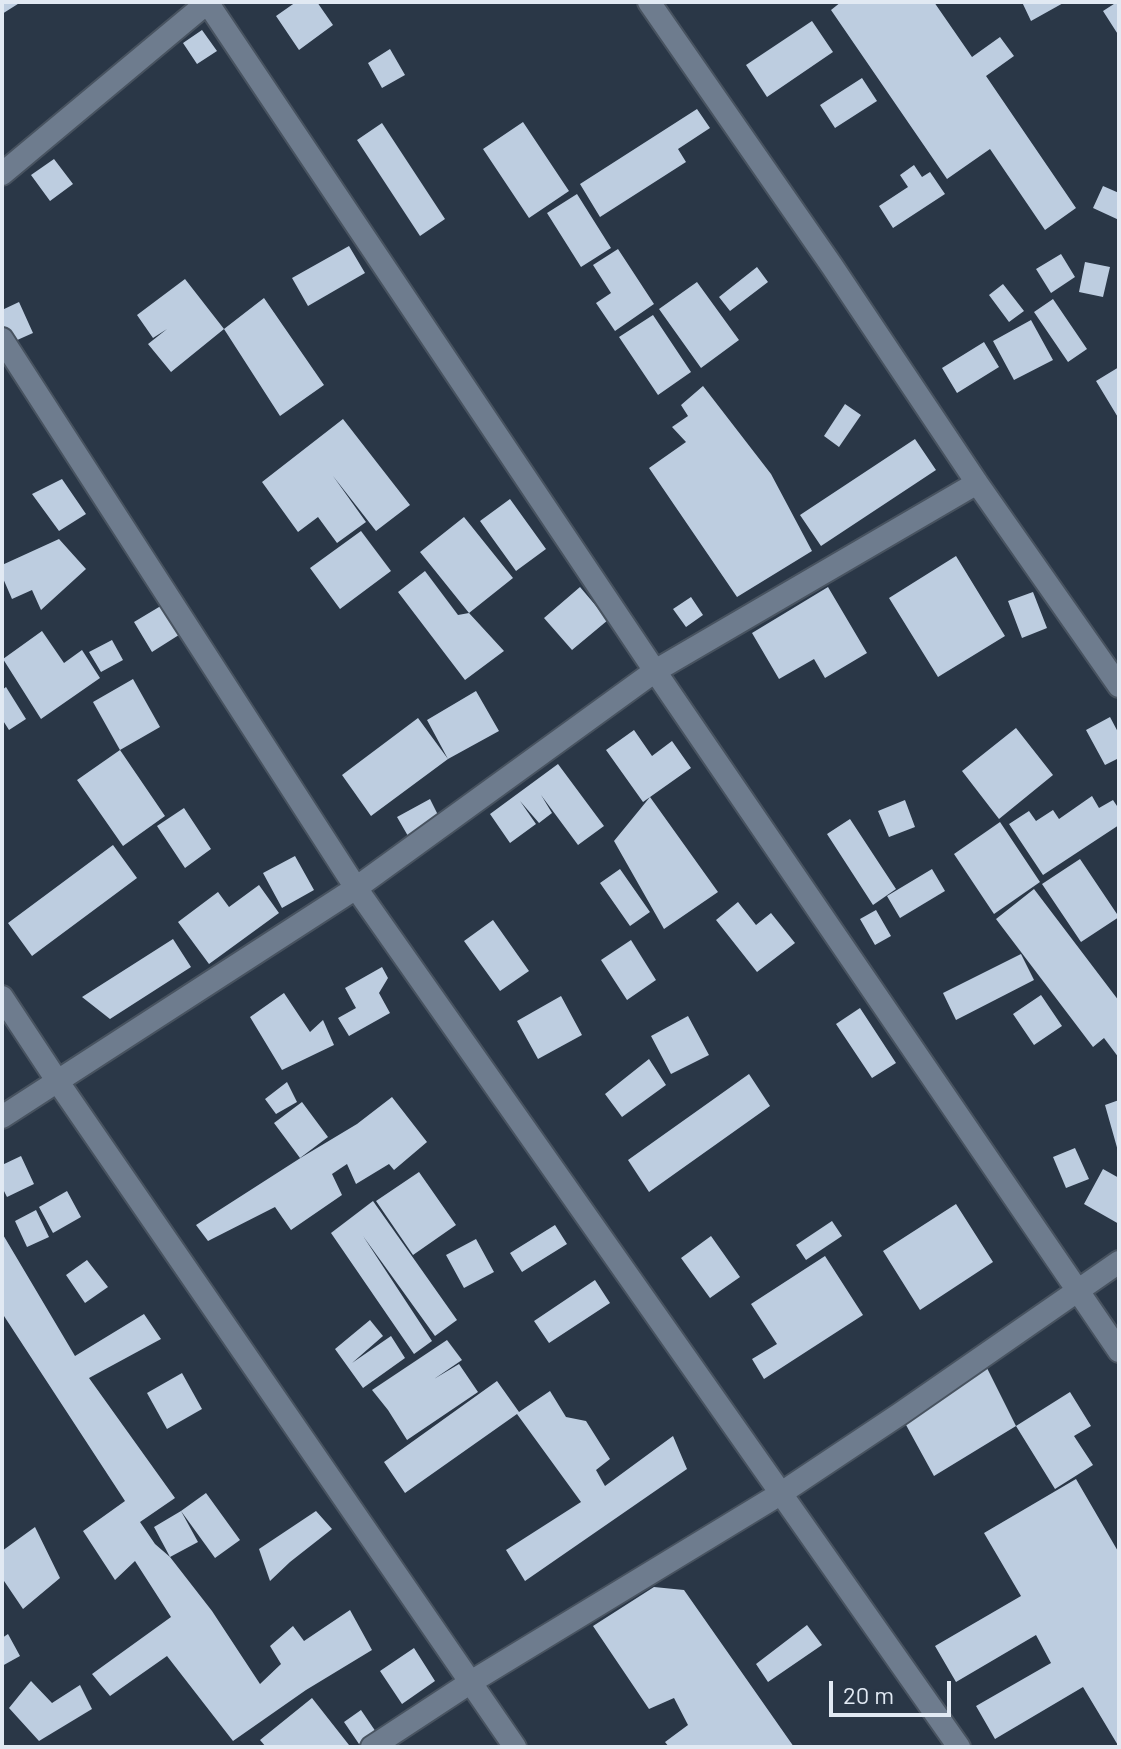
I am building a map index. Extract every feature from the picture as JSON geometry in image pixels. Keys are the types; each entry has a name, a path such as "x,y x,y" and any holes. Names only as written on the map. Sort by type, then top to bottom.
{"street":[{"path":"2,174 207,2 655,671 1119,1351"},
{"path":"649,2 1119,686"},
{"path":"2,339 356,888 959,1747"},
{"path":"2,1117 356,888 655,671 977,483"},
{"path":"2,997 515,1747"},
{"path":"372,1747 471,1682 780,1494 1119,1262"}],"building":[{"path":"2,2 21,2 2,14"},
{"path":"296,2 317,2 333,25 299,50 276,16"},
{"path":"841,2 934,2 972,57 1000,37 1014,56 986,76 1076,208 1045,230 990,149 947,179 831,10"},
{"path":"1022,2 1065,2 1031,21"},
{"path":"1119,2 1119,36 1103,11"},
{"path":"812,21 833,52 767,97 746,65"},
{"path":"202,30 217,51 197,64 183,43"},
{"path":"390,49 405,75 382,88 368,63"},
{"path":"862,78 877,101 835,128 820,105"},
{"path":"697,109 710,128 678,149 686,162 600,217 580,184"},
{"path":"523,122 569,191 529,218 483,149"},
{"path":"382,123 445,219 420,236 357,140"},
{"path":"54,159 73,184 50,201 31,175"},
{"path":"914,165 922,177 930,172 945,194 893,228 879,206 908,187 900,175"},
{"path":"1103,186 1119,193 1119,220 1093,208"},
{"path":"577,194 611,248 581,267 547,213"},
{"path":"349,246 365,273 308,306 292,278"},
{"path":"618,249 654,304 615,331 596,303 611,293 593,265"},
{"path":"1061,254 1075,277 1051,293 1036,269"},
{"path":"1085,262 1110,267 1103,297 1079,292"},
{"path":"757,267 768,282 730,311 719,297"},
{"path":"185,279 224,329 171,372 148,344 167,329 153,338 137,315"},
{"path":"697,282 739,340 701,368 659,309"},
{"path":"1003,284 1024,311 1009,322 989,295"},
{"path":"264,298 324,385 280,416 224,329"},
{"path":"1053,299 1087,349 1068,362 1034,312"},
{"path":"19,302 33,333 6,345 2,335 2,310"},
{"path":"653,315 691,372 658,395 619,337"},
{"path":"1031,320 1053,360 1014,380 993,341"},
{"path":"984,342 999,367 957,393 942,368"},
{"path":"1119,367 1119,419 1096,381"},
{"path":"703,386 771,474 812,551 737,597 649,468 686,442 672,427 688,416 681,405"},
{"path":"845,404 861,415 839,447 824,436"},
{"path":"343,419 410,505 376,531 333,476 366,522 337,543 318,517 298,532 262,482"},
{"path":"915,439 936,470 821,546 800,515"},
{"path":"62,479 86,514 59,531 32,494"},
{"path":"510,499 546,549 516,571 480,521"},
{"path":"464,517 513,578 469,613 420,552"},
{"path":"361,531 391,571 340,609 310,568"},
{"path":"59,539 86,569 41,610 32,590 12,599 2,576 2,565"},
{"path":"956,556 1005,636 938,677 889,598"},
{"path":"425,571 458,615 469,613 504,651 465,680 398,592"},
{"path":"580,587 608,620 572,650 544,618"},
{"path":"828,587 867,653 825,678 814,659 779,679 752,633"},
{"path":"1033,592 1047,628 1022,638 1008,601"},
{"path":"691,597 703,615 686,627 673,609"},
{"path":"164,604 182,633 152,652 134,622"},
{"path":"42,631 64,663 82,650 100,678 41,719 3,659"},
{"path":"112,640 123,660 101,672 89,652"},
{"path":"133,679 160,727 120,750 93,702"},
{"path":"6,687 26,719 9,730 2,719 2,690"},
{"path":"476,691 499,731 448,759 427,720"},
{"path":"1110,717 1119,734 1119,758 1105,765 1086,730"},
{"path":"418,718 448,759 371,816 342,775"},
{"path":"1016,728 1053,775 999,819 962,771"},
{"path":"634,730 652,756 672,741 691,768 643,802 606,750"},
{"path":"120,750 165,816 123,846 77,780"},
{"path":"558,764 604,826 578,845 541,795 552,813 539,823 520,801 536,824 510,843 490,814"},
{"path":"1092,796 1099,808 1113,800 1119,809 1119,825 1043,875 1009,824 1029,811 1036,821 1053,810 1059,819"},
{"path":"650,797 718,892 664,929 614,841"},
{"path":"430,799 440,819 408,836 397,817"},
{"path":"905,800 915,827 889,837 878,811"},
{"path":"184,808 211,849 185,868 157,826"},
{"path":"850,819 896,889 873,905 827,834"},
{"path":"1000,822 1040,882 994,914 954,854"},
{"path":"113,845 137,878 32,956 8,923"},
{"path":"295,856 314,890 282,908 263,873"},
{"path":"1080,859 1119,917 1081,942 1042,884"},
{"path":"620,869 650,912 630,926 600,883"},
{"path":"932,869 945,891 900,918 887,896"},
{"path":"259,885 279,913 209,964 178,922 218,892 229,907"},
{"path":"1034,889 1119,1001 1119,1058 1104,1038 1093,1047 996,919"},
{"path":"738,902 756,925 771,913 795,943 757,972 716,920"},
{"path":"876,910 891,936 875,945 860,919"},
{"path":"493,920 529,971 500,991 464,941"},
{"path":"173,939 191,967 110,1019 82,997"},
{"path":"631,940 656,980 627,1000 601,960"},
{"path":"1021,954 1034,980 956,1020 943,993"},
{"path":"382,967 388,978 379,993 390,1013 349,1036 338,1018 356,1008 345,988"},
{"path":"284,993 310,1032 323,1020 334,1045 282,1070 250,1017"},
{"path":"1041,995 1062,1026 1034,1045 1013,1014"},
{"path":"561,996 582,1035 538,1059 517,1021"},
{"path":"860,1008 896,1063 872,1078 836,1024"},
{"path":"688,1016 709,1055 671,1074 651,1036"},
{"path":"649,1059 666,1085 622,1117 605,1094"},
{"path":"749,1074 770,1106 649,1192 628,1160"},
{"path":"287,1082 297,1102 276,1114 265,1099"},
{"path":"392,1097 427,1142 394,1170 389,1164 356,1184 347,1164 332,1174 342,1195 291,1230 275,1207 208,1241 196,1225 357,1124"},
{"path":"1119,1100 1119,1151 1118,1151 1105,1105"},
{"path":"302,1102 328,1137 300,1158 274,1123"},
{"path":"1075,1148 1089,1179 1066,1188 1053,1157"},
{"path":"21,1156 34,1184 7,1197 2,1187 2,1165"},
{"path":"1103,1169 1119,1178 1119,1224 1084,1204"},
{"path":"419,1172 456,1225 413,1255 376,1201"},
{"path":"67,1191 81,1217 53,1233 39,1207"},
{"path":"373,1201 457,1320 435,1336 363,1236 432,1341 414,1354 331,1233"},
{"path":"956,1204 993,1262 920,1310 883,1251"},
{"path":"36,1210 49,1237 27,1247 15,1221"},
{"path":"832,1221 842,1236 806,1260 796,1245"},
{"path":"555,1225 567,1244 522,1272 510,1253"},
{"path":"2,1233 75,1356 144,1314 161,1339 89,1378 175,1498 140,1522 212,1611 260,1684 281,1664 270,1646 293,1626 304,1641 350,1610 372,1650 306,1690 233,1741 167,1656 110,1696 92,1674 171,1617 135,1561 115,1580 83,1531 125,1501 4,1316 2,1318"},
{"path":"711,1236 740,1277 710,1298 681,1258"},
{"path":"476,1239 494,1272 464,1288 446,1255"},
{"path":"825,1256 863,1315 764,1379 752,1359 777,1344 751,1304"},
{"path":"87,1260 108,1287 85,1303 66,1275"},
{"path":"595,1280 610,1303 549,1343 534,1321"},
{"path":"370,1320 383,1336 352,1363 391,1336 405,1358 363,1388 335,1349"},
{"path":"447,1340 462,1360 434,1379 459,1364 478,1392 407,1440 372,1390"},
{"path":"986,1366 1016,1426 934,1476 900,1414"},
{"path":"182,1373 202,1409 167,1429 147,1393"},
{"path":"497,1381 519,1412 550,1391 566,1417 586,1421 610,1459 596,1470 605,1486 673,1436 687,1469 525,1581 506,1550 581,1502 517,1414 405,1493 384,1462"},
{"path":"1070,1392 1091,1426 1074,1436 1093,1465 1055,1489 1016,1426"},
{"path":"1076,1479 1119,1553 1119,1747 1083,1687 995,1739 976,1706 1051,1663 1036,1635 956,1682 935,1646 1021,1596 984,1533"},
{"path":"206,1493 240,1540 215,1558 181,1511"},
{"path":"181,1511 198,1542 170,1557 154,1527"},
{"path":"316,1511 332,1529 270,1581 259,1549"},
{"path":"35,1527 60,1578 23,1609 2,1578 2,1551"},
{"path":"654,1587 684,1590 794,1747 669,1747 665,1742 688,1725 674,1698 649,1709 593,1626"},
{"path":"807,1625 822,1645 768,1682 756,1664"},
{"path":"8,1634 20,1656 2,1666 2,1638"},
{"path":"414,1648 435,1681 402,1704 380,1671"},
{"path":"31,1681 52,1703 80,1685 92,1709 39,1741 9,1708"},
{"path":"312,1698 349,1745 266,1747 260,1740"},
{"path":"361,1710 376,1732 359,1744 344,1722"}]}
